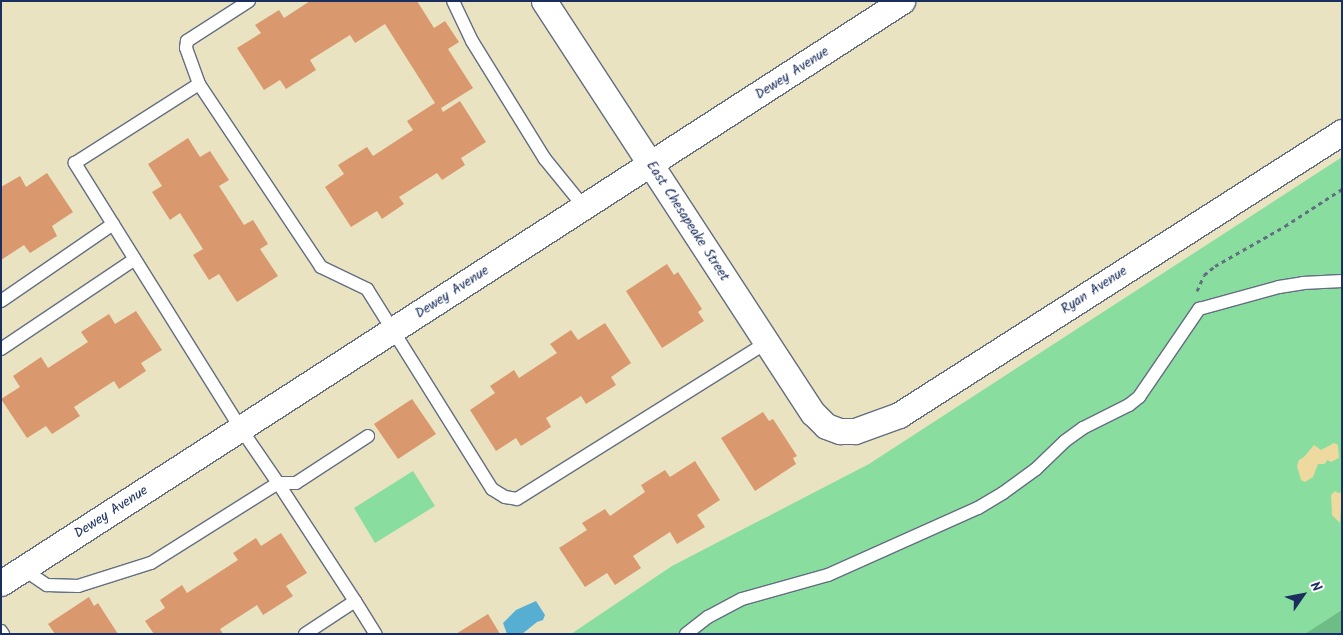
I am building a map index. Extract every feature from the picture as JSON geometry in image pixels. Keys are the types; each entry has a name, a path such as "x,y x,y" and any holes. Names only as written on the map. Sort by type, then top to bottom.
{"street":[{"name":"East Chesapeake Street","path":"544,1 813,413 826,426 840,430"},
{"name":"Dewey Avenue","path":"1,583 902,1"},
{"name":"Ryan Avenue","path":"840,430 855,431 899,415 1342,132"}],"lane":[{"path":"249,1 188,41 186,48 199,84 321,267 367,290 492,488 505,497 517,499 767,342"},
{"path":"453,1 472,41 545,159 584,207"},
{"path":"199,84 75,163 241,428 376,634"},
{"path":"1,301 113,224"},
{"path":"1,349 135,259"},
{"path":"686,634 735,603 828,575 978,508 1003,493 1036,469 1065,441 1083,428 1129,405 1139,397 1199,309 1279,287 1303,283 1342,281"},
{"path":"23,569 47,585 78,586 151,563 278,483 296,484 368,436"},
{"path":"305,634 355,601"}],"path":[{"path":"1199,309 1197,289 1204,274 1342,189"}],"green space":[{"path":"1342,157 1342,634 571,634 672,566 869,464"},
{"path":"413,471 435,506 375,543 354,508"},
{"path":"1342,610 1342,634 1305,634"}],"sand":[{"path":"1334,443 1338,445 1339,458 1331,462 1327,460 1325,464 1318,464 1313,477 1305,482 1301,480 1297,466 1299,460 1314,445 1321,450"},
{"path":"1335,491 1338,493 1342,492 1340,523 1332,515 1331,495"}],"water":[{"path":"536,601 545,615 543,620 537,622 522,634 507,634 503,623 516,610"}],"building":[{"path":"310,1 417,1 434,28 445,21 459,42 448,49 473,88 441,108 443,112 460,101 486,142 461,158 465,165 442,180 437,173 399,197 404,204 382,219 377,211 351,227 325,187 344,174 338,165 367,147 373,156 413,130 407,121 435,103 385,24 355,43 350,35 310,60 316,70 286,89 280,80 264,90 237,48 261,33 255,25 279,10 284,18"},
{"path":"188,138 200,157 210,151 229,180 219,186 244,225 253,220 268,244 260,249 278,276 237,302 219,274 209,280 193,255 203,249 180,213 170,220 152,192 162,186 148,164"},
{"path":"47,173 73,212 52,226 57,236 30,253 24,245 1,260 1,187 20,176 26,187"},
{"path":"667,264 674,275 678,272 702,309 698,312 704,321 662,348 626,291"},
{"path":"136,311 162,350 141,363 146,371 119,389 114,381 74,407 80,416 52,434 46,426 27,438 1,399 20,387 13,376 41,357 48,368 88,342 81,332 109,314 115,324"},
{"path":"605,323 631,363 611,377 616,385 586,404 581,396 546,418 551,427 521,446 516,438 496,451 470,410 495,393 490,386 514,370 519,378 557,353 550,344 571,330 578,340"},
{"path":"412,399 436,434 398,459 374,424"},
{"path":"763,412 769,421 773,419 797,456 793,458 796,464 755,491 721,438"},
{"path":"695,461 720,500 697,515 705,527 677,544 670,532 633,556 641,568 615,585 607,573 585,587 559,548 587,530 582,523 605,509 610,516 645,492 641,485 665,470 670,477"},
{"path":"281,533 307,573 286,586 293,596 263,615 257,605 220,629 223,634 154,634 145,621 165,608 160,600 182,585 187,593 238,560 233,553 256,538 261,546"},
{"path":"89,597 94,606 98,603 118,634 55,634 48,624"},
{"path":"488,614 500,634 456,634 459,632"}]}
